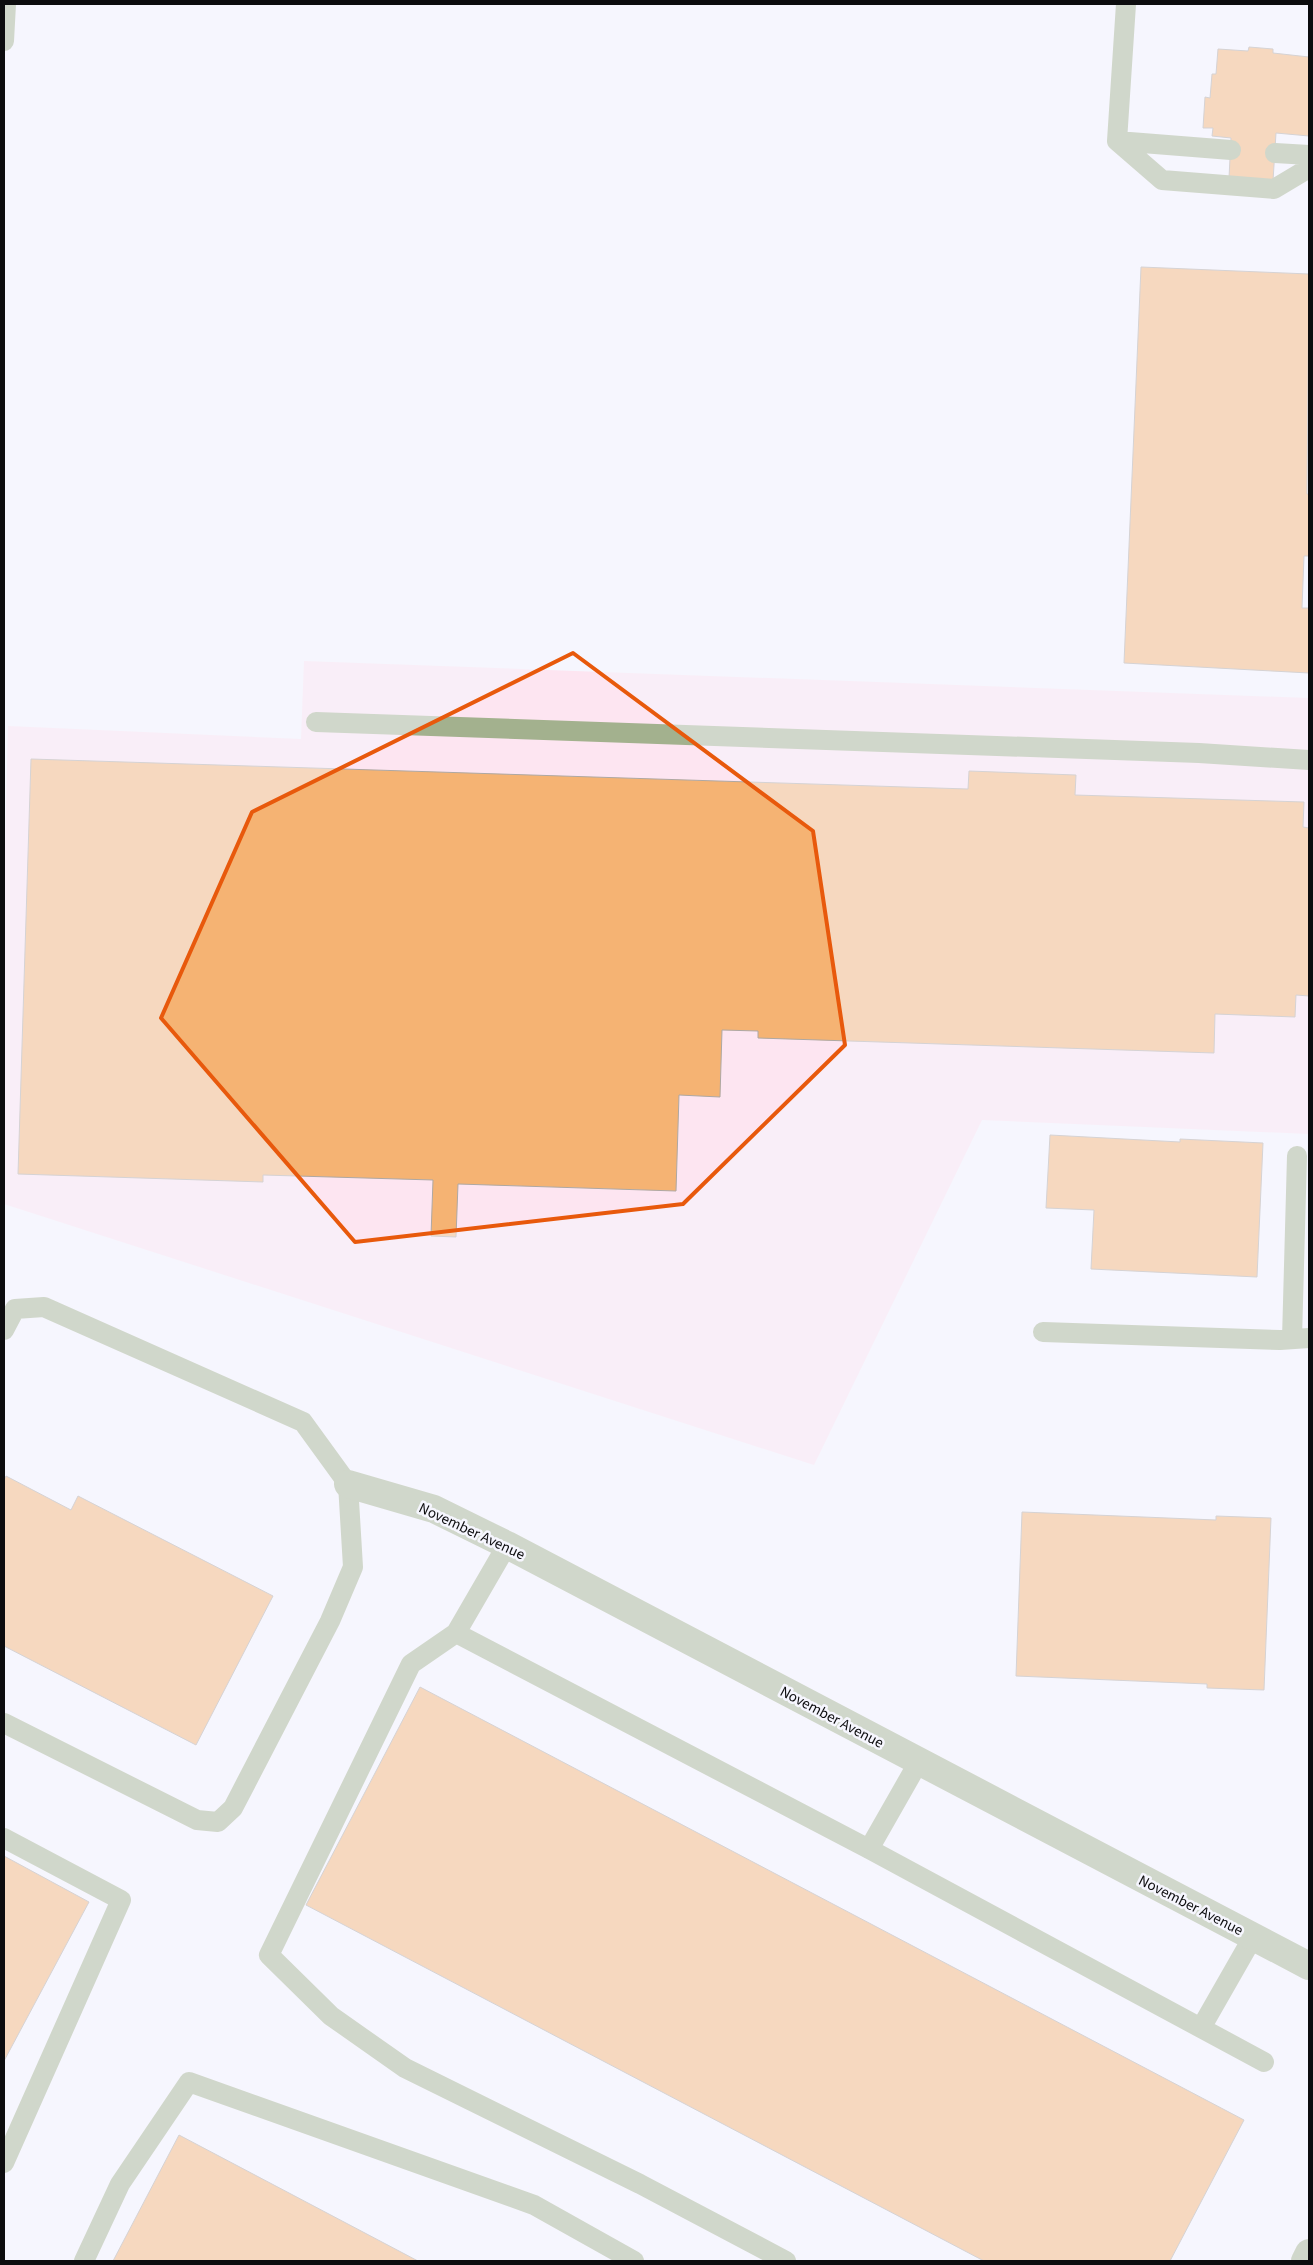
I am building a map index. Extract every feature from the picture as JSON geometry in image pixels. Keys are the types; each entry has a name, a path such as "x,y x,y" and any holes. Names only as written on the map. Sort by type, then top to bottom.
{"street":[{"name":"November Avenue","path":"348,1484 434,1509 1309,1966"},
{"path":"1305,2261 1309,2253"}],"lane":[{"path":"4,41 6,4"},
{"path":"1117,141 1126,4"},
{"path":"1117,141 1230,150"},
{"path":"1117,141 1162,180 1274,189 1309,168"},
{"path":"1275,153 1309,155"},
{"path":"316,722 1199,753 1309,760"},
{"path":"1042,1332 1301,1339 1297,1156"},
{"path":"4,1330 15,1310 44,1306 303,1422 348,1484 353,1567 330,1621 233,1808 218,1822 197,1820 4,1723"},
{"path":"507,1546 456,1633 411,1664 269,1955 331,2016 405,2068 640,2184 786,2261"},
{"path":"456,1633 869,1849 1264,2062"},
{"path":"869,1849 918,1762"},
{"path":"4,1838 120,1900 4,2163"},
{"path":"1201,2028 1253,1937"},
{"path":"84,2261 120,2184 189,2082 534,2205 634,2261"}],"highlighted area":[{"path":"573,653 813,831 845,1045 683,1204 355,1242 161,1018 252,812"}],"shaded area":[{"path":"304,661 1309,698 1309,1134 982,1120 814,1465 4,1204 4,888 8,726 301,739"}],"building":[{"path":"1249,47 1273,49 1273,53 1309,57 1309,136 1276,133 1273,181 1229,178 1231,138 1212,136 1213,128 1203,128 1205,97 1210,98 1212,74 1216,74 1218,49 1248,51"},
{"path":"1141,267 1309,274 1307,494 1309,494 1309,556 1304,556 1302,608 1309,608 1309,673 1124,663"},
{"path":"31,759 968,789 969,771 1076,775 1075,795 1304,802 1303,827 1309,828 1309,996 1296,995 1295,1017 1215,1014 1214,1053 758,1038 758,1031 722,1030 720,1097 679,1095 676,1191 458,1184 456,1237 431,1236 433,1180 263,1175 263,1182 18,1174"},
{"path":"1050,1135 1180,1142 1180,1139 1263,1143 1257,1277 1091,1269 1094,1210 1046,1208"},
{"path":"6,1476 71,1510 78,1496 273,1596 196,1745 4,1646 4,1480"},
{"path":"1022,1512 1216,1520 1216,1516 1271,1518 1264,1690 1207,1688 1207,1684 1016,1676"},
{"path":"420,1687 1244,2120 1170,2261 984,2261 306,1905"},
{"path":"4,1856 89,1902 4,2061"},
{"path":"179,2135 418,2261 113,2261"}]}
